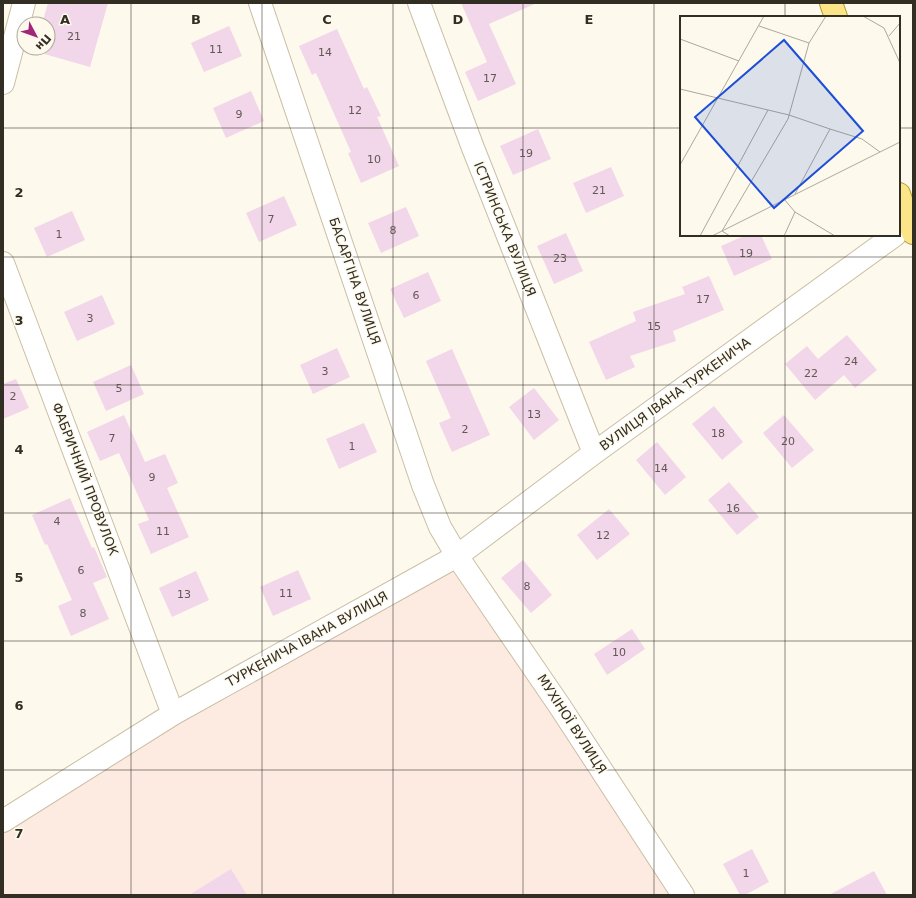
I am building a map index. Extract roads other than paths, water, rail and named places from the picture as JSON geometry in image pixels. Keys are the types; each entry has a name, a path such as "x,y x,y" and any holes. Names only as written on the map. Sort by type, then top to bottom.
{"main road":[{"path":"831,3 836,16"},
{"path":"900,199 906,229"}],"street":[{"path":"3,83 24,3"},
{"name":"БАСАРГІНА ВУЛИЦЯ","path":"260,3 423,485 440,527 458,556"},
{"name":"ІСТРИНСЬКА ВУЛИЦЯ","path":"419,3 473,148 594,453"},
{"name":"ВУЛИЦЯ ІВАНА ТУРКЕНИЧА","path":"458,556 594,453 896,236"},
{"name":"ФАБРИЧНИЙ ПРОВУЛОК","path":"3,263 170,704"},
{"name":"ТУРКЕНИЧА ІВАНА ВУЛИЦЯ","path":"3,821 170,704 458,556"},
{"name":"МУХІНОЇ ВУЛИЦЯ","path":"458,556 559,705 683,895"}]}
